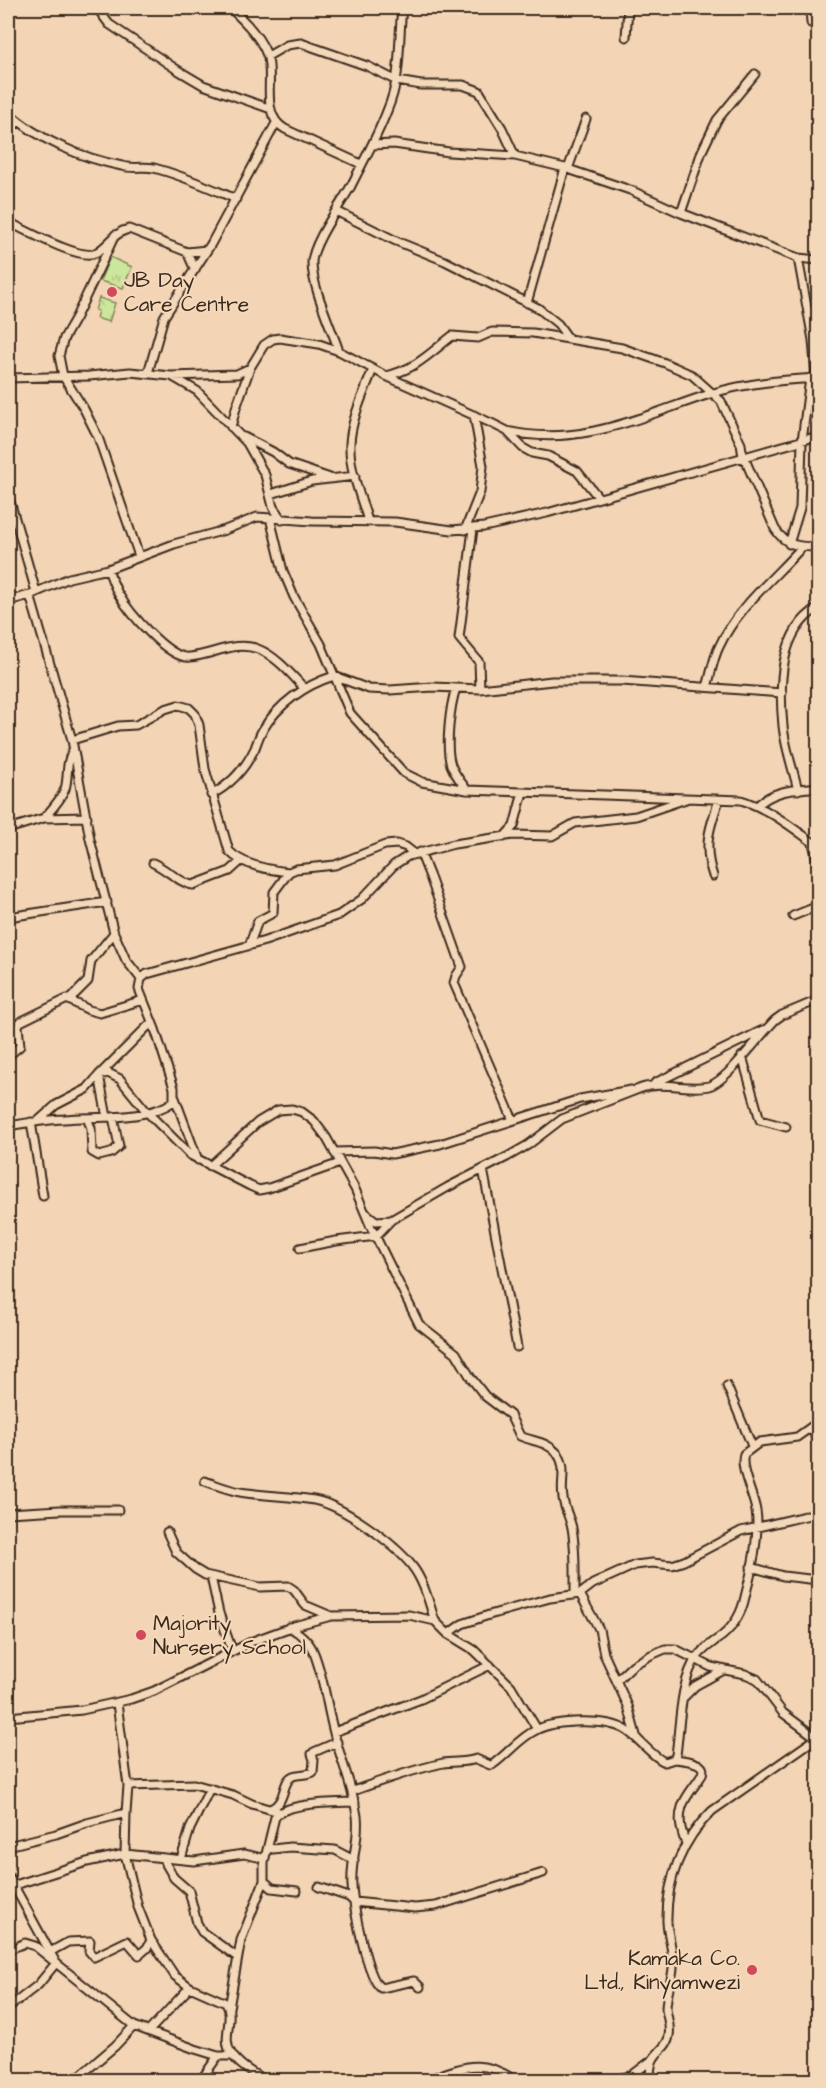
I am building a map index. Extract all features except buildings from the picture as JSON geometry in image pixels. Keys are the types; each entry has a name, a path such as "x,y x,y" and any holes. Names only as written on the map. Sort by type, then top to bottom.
{"street":[{"path":"97,8 110,24 203,85 271,110"},
{"path":"230,8 249,26 260,40 268,56 271,110 276,123 361,164"},
{"path":"339,351 313,274 312,261 316,247 372,145 388,110 397,81 402,8"},
{"path":"626,37 628,8"},
{"path":"762,9 810,8 811,23"},
{"path":"268,56 287,45 301,43 367,66 397,81 421,85 463,85 479,91 502,128 515,156"},
{"path":"681,213 702,151 717,120 755,74"},
{"path":"8,112 18,122 59,145 94,159 125,167 153,168 236,199"},
{"path":"527,303 567,168 586,119"},
{"path":"8,130 18,122"},
{"path":"148,373 164,317 207,250 276,123"},
{"path":"372,145 394,144 448,152 515,156 567,168 630,190 681,213 798,258 819,260"},
{"path":"336,212 396,241 445,261 538,308 558,324 568,338"},
{"path":"8,222 30,234 85,255 96,253 115,235 129,229 187,252 207,250"},
{"path":"115,235 64,338 59,356 63,376 98,437 139,556"},
{"path":"187,252 195,270"},
{"path":"789,544 800,508 802,441 815,378 813,340 798,258"},
{"path":"808,314 819,308"},
{"path":"386,376 401,372 427,358 452,336 478,338 492,332 533,333 568,338 622,348 665,363 692,375 720,401 741,444 744,457 775,529 781,538 789,544 819,547"},
{"path":"231,427 250,368 264,345 273,339 280,338 319,344 339,351 386,376 507,431 537,436 590,434 712,393 777,381 815,378"},
{"path":"8,378 89,376 130,372 171,376 237,374 250,368"},
{"path":"368,521 355,476 350,445 352,424 373,369"},
{"path":"171,376 197,391 248,443 265,475 273,507 282,520"},
{"path":"474,415 483,466 480,492 469,529 459,638 479,662 480,689"},
{"path":"507,431 532,453 548,456 577,471 599,498"},
{"path":"238,434 273,452 289,464 330,478"},
{"path":"8,602 69,578 108,569 174,544 225,530 257,518 395,522 452,530 469,529 547,513 819,436"},
{"path":"270,494 292,486 330,478 355,476"},
{"path":"8,494 72,740 90,839 114,933 126,960 141,979"},
{"path":"270,518 283,570 294,597 321,644 350,713 404,773 422,782 467,790 741,800 757,806 816,844 819,864"},
{"path":"707,687 718,648 729,630 742,611 802,547"},
{"path":"108,569 118,593 135,618 182,657 189,658 241,646 257,648 269,654 304,688"},
{"path":"798,790 783,728 782,693 787,648 803,621 811,612 819,608"},
{"path":"212,795 233,780 245,767 261,732 275,714 304,688 334,676 369,689 480,689 552,681 622,681 782,693"},
{"path":"456,688 451,702 449,757 456,777 467,790"},
{"path":"72,740 112,727 136,725 165,709 183,705 195,714 199,725 205,769 229,851 242,860 268,870 289,872 296,869 335,865 385,845 397,844 417,853 462,967 454,983 513,1120"},
{"path":"44,818 65,789 67,763 73,750"},
{"path":"757,806 766,797 776,793 819,788"},
{"path":"504,837 514,826 523,792"},
{"path":"198,1160 139,989 141,979 147,974 249,946 339,915 350,909 394,865 417,853 454,844 504,837 530,834 552,836 575,823 636,816 686,799"},
{"path":"713,876 707,848 719,800"},
{"path":"8,829 44,818 87,817"},
{"path":"153,863 188,885 193,885 230,871 242,860"},
{"path":"249,946 258,921 273,913 274,892 289,872"},
{"path":"8,917 107,902"},
{"path":"793,915 819,906"},
{"path":"70,999 88,981 92,961 114,933"},
{"path":"8,1056 20,1047 18,1026 20,1022 62,1000 70,999 89,1010 100,1013 143,1000"},
{"path":"651,1085 709,1086 722,1078 766,1029 782,1015 819,1000"},
{"path":"34,1122 56,1105 87,1089 152,1022"},
{"path":"300,1248 376,1236 391,1221 528,1145 562,1119 651,1085 766,1029"},
{"path":"742,1056 760,1120 786,1127"},
{"path":"99,1075 108,1073 116,1076 147,1112 198,1160 259,1190 340,1163"},
{"path":"87,1118 91,1128 92,1152 99,1156 111,1153 119,1146 99,1075"},
{"path":"334,1152 374,1151 392,1154 440,1144 580,1098 639,1089"},
{"path":"8,1126 147,1112 174,1101 175,1097"},
{"path":"162,1107 176,1111 183,1118"},
{"path":"210,1166 258,1122 278,1110 292,1109 302,1112 314,1121 326,1137 355,1189 418,1323 456,1353 485,1396 510,1415 520,1436 541,1441 558,1455 564,1477 562,1496 570,1520 575,1552 577,1593 599,1629 604,1654 628,1706 637,1739"},
{"path":"34,1122 43,1196"},
{"path":"483,1169 517,1347"},
{"path":"366,1213 376,1221 391,1221"},
{"path":"727,1386 752,1446"},
{"path":"674,1759 684,1698 696,1658 706,1647 724,1634 736,1620 745,1598 758,1527 756,1510 742,1463 744,1454 760,1442 797,1437 816,1424 819,1452"},
{"path":"205,1482 239,1491 314,1500 331,1505 349,1514 383,1539 413,1566 435,1621 448,1634 474,1650 511,1686 537,1728"},
{"path":"8,1513 118,1510"},
{"path":"448,1634 462,1624 489,1615 577,1593 635,1564 672,1565 741,1531 819,1513"},
{"path":"167,1532 176,1552 195,1569 211,1577 260,1587 288,1586 294,1590 305,1605 331,1616"},
{"path":"751,1567 783,1576 819,1580"},
{"path":"211,1577 219,1613 232,1650"},
{"path":"8,1717 82,1710 117,1703 154,1691 232,1650 289,1627 331,1616 409,1615 435,1621"},
{"path":"289,1627 300,1634 314,1652 334,1732 353,1791 357,1819 352,1884 370,1972 378,1987 385,1988 414,1981 420,1987"},
{"path":"612,2080 631,2076 664,2049 669,2038 670,2026 666,2008 673,1967 667,1923 669,1884 697,1825 712,1811 818,1738 783,1713 757,1679 745,1674 711,1667 675,1649 665,1649 651,1654 633,1665 617,1680"},
{"path":"334,1732 421,1699 490,1665"},
{"path":"684,1698 695,1686 724,1670"},
{"path":"117,1703 128,1786 125,1854 138,1907 151,1940 175,1976 190,1987 218,1998 229,2008"},
{"path":"353,1791 403,1773 447,1762 468,1762 476,1759 492,1765 537,1728 593,1722 625,1729 658,1759 665,1762 674,1759 700,1763 703,1774 685,1799 682,1809 680,1827 686,1844"},
{"path":"270,1809 278,1804 292,1776 313,1773 312,1754 314,1752 337,1742"},
{"path":"128,1786 194,1784 279,1812 294,1808 355,1802"},
{"path":"181,1859 190,1828 210,1788"},
{"path":"264,2080 232,2055 227,2038 237,1957 241,1940 264,1881 264,1862 273,1821 279,1812"},
{"path":"8,1846 56,1834 87,1822 126,1813"},
{"path":"269,1847 273,1849 290,1847 335,1850 354,1860"},
{"path":"12,1886 87,1862 125,1854 198,1861 244,1854 262,1858 264,1862"},
{"path":"163,1859 174,1878 189,1891 197,1923 202,1932 237,1957"},
{"path":"319,1887 349,1897 354,1902 415,1908 436,1906 543,1873"},
{"path":"8,1875 56,1963"},
{"path":"264,1881 272,1888 297,1891"},
{"path":"50,1952 68,1942 84,1940 90,1941 89,1951 94,1957 127,1941 139,1955 147,1948 151,1940"},
{"path":"8,1950 25,1943 35,1946 134,2026 218,2056 232,2055"},
{"path":"8,2008 38,1985 56,1963"},
{"path":"149,2031 190,1987"},
{"path":"75,2080 115,2046 134,2026"},
{"path":"201,2080 218,2056"},
{"path":"650,2080 654,2058"},
{"path":"432,2078 476,2066 494,2067 514,2080"}],"green space":[{"path":"110,257 132,267 123,288 100,281"},
{"path":"99,298 115,303 109,322 96,318 98,311 95,310"}],"place":[{"name":"JB Day Care Centre","path":"112,292"},
{"name":"Majority Nursery School","path":"141,1635"},
{"name":"Kamaka Co. Ltd., Kinyamwezi","path":"752,1970"}]}
